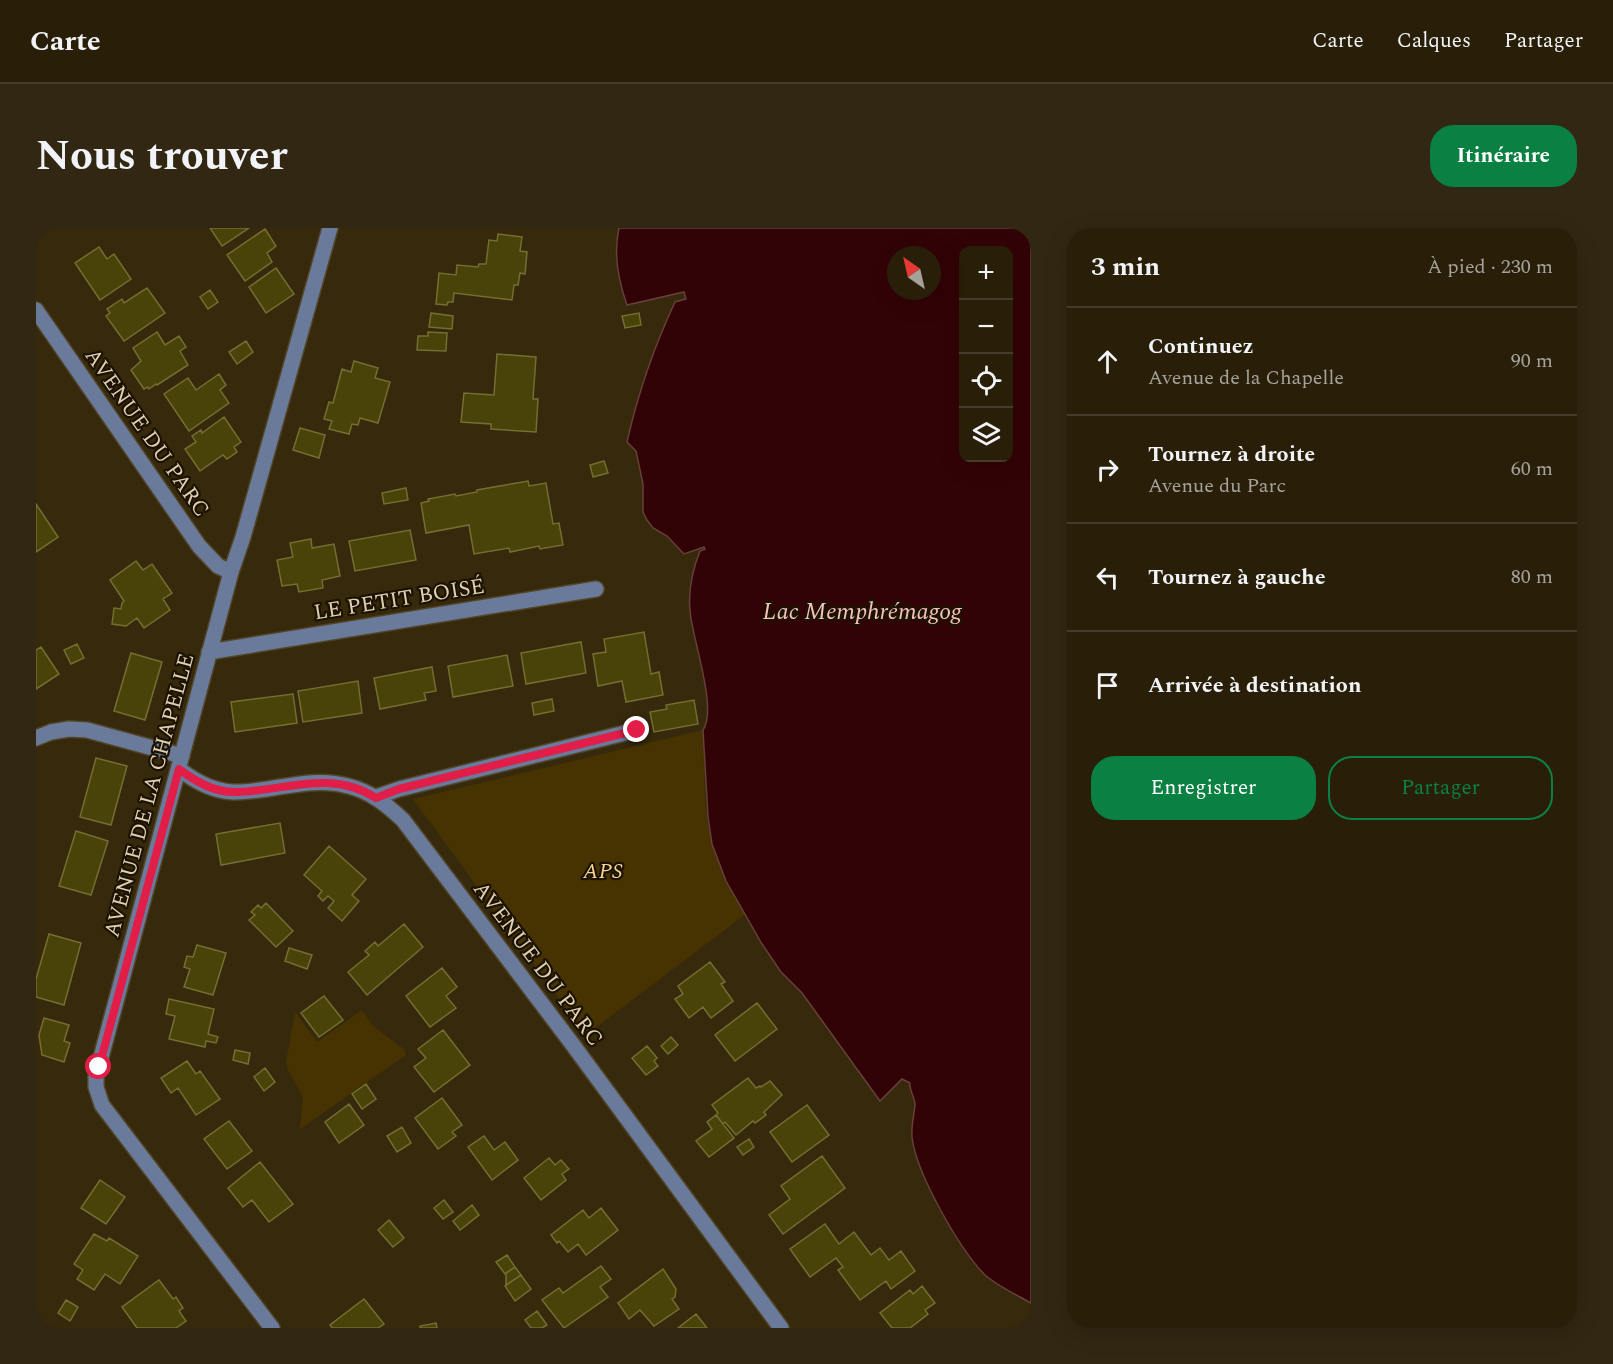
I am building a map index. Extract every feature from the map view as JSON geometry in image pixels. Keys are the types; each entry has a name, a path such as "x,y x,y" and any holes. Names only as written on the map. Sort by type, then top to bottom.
{"street":[{"name":"AVENUE DE LA CHAPELLE","path":"272,1328 102,1105 96,1087 99,1067 209,652 330,228"},
{"name":"AVENUE DU PARC","path":"36,310 199,546 218,566 231,572"},
{"name":"LE PETIT BOISÉ","path":"209,652 596,589"},
{"name":"AVENUE DU PARC","path":"36,738 51,732 69,729 87,730 180,762 205,786 219,790 234,792 327,782 349,786 387,805 410,829 573,1045 781,1328"},
{"path":"376,798 399,789 637,730"}],"green space":[{"name":"APS","path":"703,730 709,833 723,873 746,914 586,1035 413,799"},
{"path":"362,1010 374,1027 404,1049 406,1055 300,1129 303,1097 286,1062 295,1012 317,1042"}],"water":[{"name":"Lac Memphrémagog","path":"619,228 1031,228 1031,1303 1000,1286 984,1274 963,1247 940,1209 915,1152 912,1125 915,1105 910,1083 902,1079 880,1101 802,993 781,972 726,881 712,844 708,817 703,730 707,720 708,706 690,611 690,588 693,573 700,551 705,549 704,547 684,554 667,536 653,528 647,520 643,512 643,484 636,451 627,442 641,388 660,336 675,302 686,299 684,292 627,305 617,267 616,248"}],"building":[{"path":"210,228 249,228 222,246"},
{"path":"265,229 276,246 267,253 272,262 245,281 227,255"},
{"path":"498,234 522,237 520,251 527,252 525,274 520,273 518,285 514,285 512,300 454,293 453,302 448,302 447,305 436,304 439,273 456,275 457,265 478,267 479,264 486,264 489,240 497,241"},
{"path":"99,247 107,259 114,254 131,279 100,300 75,263"},
{"path":"276,268 294,294 266,313 249,287"},
{"path":"147,288 165,313 124,341 106,316 110,313 107,309 122,299 124,303"},
{"path":"210,290 218,302 208,309 200,297"},
{"path":"431,313 453,316 452,329 429,327"},
{"path":"639,313 641,325 625,328 622,316"},
{"path":"157,332 165,345 179,336 186,347 180,351 188,365 157,385 144,389 131,370 141,361 133,348"},
{"path":"428,332 447,333 446,351 417,350 418,336 428,336"},
{"path":"246,341 253,352 237,364 229,352"},
{"path":"497,354 536,357 533,399 538,399 536,432 491,429 491,424 461,422 464,393 494,395"},
{"path":"354,361 378,368 375,378 390,382 378,423 360,418 358,425 352,424 349,434 329,429 332,421 324,419 329,402 333,403 342,369 351,372"},
{"path":"219,374 226,385 220,390 229,403 189,431 164,394 188,378 196,390"},
{"path":"224,417 241,442 234,447 237,452 227,459 223,455 200,471 185,449 196,442 192,436 201,430 202,433"},
{"path":"300,428 325,435 319,458 293,450"},
{"path":"604,461 608,473 593,477 590,465"},
{"path":"528,481 529,486 546,483 553,524 559,523 563,545 540,549 539,546 510,552 509,548 474,554 469,525 426,533 421,503 429,501 428,499 455,494 456,496"},
{"path":"406,488 408,500 384,504 382,493"},
{"path":"36,504 58,537 36,552"},
{"path":"410,530 416,560 355,571 349,541"},
{"path":"311,539 312,548 334,544 340,576 322,580 323,588 299,592 297,584 282,586 277,560 293,557 290,543"},
{"path":"136,561 143,570 152,564 172,593 163,599 170,610 144,628 137,618 126,626 112,624 114,608 121,609 124,601 110,580"},
{"path":"644,632 651,674 659,672 663,695 626,702 622,681 598,686 593,654 606,652 604,639"},
{"path":"581,642 586,673 526,684 521,653"},
{"path":"77,644 84,658 71,664 64,650"},
{"path":"41,647 59,674 36,689 36,650"},
{"path":"131,653 162,662 145,720 114,711"},
{"path":"507,655 513,686 453,697 448,666"},
{"path":"432,667 436,691 424,693 426,700 380,709 374,678"},
{"path":"358,681 362,713 303,722 298,691"},
{"path":"293,694 297,723 235,732 231,702"},
{"path":"552,699 554,711 534,715 532,703"},
{"path":"694,700 698,724 654,732 650,712 667,709 666,705"},
{"path":"96,758 127,766 111,825 80,817"},
{"path":"280,823 285,853 221,865 216,834"},
{"path":"76,831 108,841 91,895 59,886"},
{"path":"329,846 366,879 352,895 359,901 342,921 328,908 334,901 328,896 323,901 318,896 322,891 304,875"},
{"path":"266,903 293,931 276,947 249,920 255,915 251,912 258,905 261,908"},
{"path":"404,924 423,947 367,995 348,972 369,955 365,951 375,942 378,946"},
{"path":"49,934 81,943 64,1005 36,997 36,979"},
{"path":"197,945 226,953 213,995 184,987 190,969 184,967 187,956 193,957"},
{"path":"289,948 312,955 307,969 285,961"},
{"path":"710,962 725,982 721,984 733,1001 711,1018 703,1007 689,1018 675,999 683,994 678,986"},
{"path":"442,968 457,987 446,996 456,1008 430,1027 406,996"},
{"path":"324,996 343,1020 319,1037 301,1013"},
{"path":"169,999 214,1009 208,1034 218,1037 216,1043 206,1041 205,1047 169,1039 175,1016 166,1014"},
{"path":"757,1003 777,1029 735,1061 715,1035"},
{"path":"44,1018 69,1025 64,1041 70,1043 64,1062 42,1055 39,1035"},
{"path":"443,1030 470,1065 434,1092 414,1067 426,1058 418,1049"},
{"path":"671,1037 678,1045 668,1054 661,1046"},
{"path":"647,1046 657,1058 654,1061 658,1066 646,1075 632,1058"},
{"path":"235,1050 250,1053 248,1064 233,1060"},
{"path":"187,1061 196,1074 200,1071 220,1099 196,1115 178,1088 171,1093 161,1078"},
{"path":"265,1068 275,1082 264,1091 254,1077"},
{"path":"748,1078 756,1088 770,1081 782,1095 764,1112 766,1115 755,1123 753,1121 736,1135 725,1122 723,1124 712,1105"},
{"path":"366,1084 376,1099 362,1109 352,1094"},
{"path":"442,1098 462,1125 452,1132 456,1136 438,1149 415,1118"},
{"path":"349,1104 364,1125 339,1143 325,1122"},
{"path":"807,1105 829,1135 792,1162 770,1132"},
{"path":"716,1115 734,1138 709,1157 696,1141 712,1129 707,1122"},
{"path":"229,1121 252,1151 227,1169 204,1139"},
{"path":"402,1127 411,1143 397,1152 387,1136"},
{"path":"484,1136 494,1150 505,1142 518,1160 492,1180 468,1147"},
{"path":"749,1139 754,1147 743,1155 737,1147"},
{"path":"822,1156 845,1188 783,1234 769,1215 790,1199 781,1186"},
{"path":"549,1158 555,1165 561,1160 569,1169 562,1174 566,1180 541,1200 524,1178"},
{"path":"260,1162 293,1204 269,1222 252,1200 243,1207 228,1188"},
{"path":"100,1180 125,1197 106,1224 81,1208"},
{"path":"444,1200 453,1212 443,1219 434,1208"},
{"path":"472,1205 479,1215 460,1230 453,1221"},
{"path":"601,1208 618,1230 586,1255 578,1244 568,1252 551,1235 583,1210 589,1218"},
{"path":"389,1220 404,1238 393,1247 378,1230"},
{"path":"825,1224 839,1244 854,1232 871,1255 880,1248 889,1260 901,1251 915,1271 891,1289 886,1281 860,1300 838,1270 843,1267 836,1258 810,1277 790,1249"},
{"path":"94,1234 107,1241 109,1238 138,1256 120,1284 105,1274 94,1290 77,1279 83,1270 74,1264"},
{"path":"507,1255 515,1267 505,1274 496,1262"},
{"path":"601,1266 611,1279 600,1287 608,1297 564,1328 542,1300 559,1288 563,1293"},
{"path":"515,1267 521,1275 506,1285 506,1273"},
{"path":"663,1269 676,1289 675,1297 672,1299 679,1309 654,1326 640,1310 629,1319 618,1303"},
{"path":"521,1275 531,1289 515,1301 505,1286"},
{"path":"159,1280 173,1299 176,1297 183,1308 179,1311 186,1321 176,1328 137,1328 122,1307"},
{"path":"922,1286 935,1303 925,1310 928,1314 910,1328 892,1328 880,1313 910,1290 913,1294"},
{"path":"364,1299 384,1324 378,1328 332,1328 330,1325"},
{"path":"66,1300 78,1307 70,1321 58,1313"},
{"path":"537,1311 547,1325 542,1328 531,1328 525,1320"},
{"path":"696,1314 707,1328 678,1328"},
{"path":"436,1323 437,1328 420,1328 420,1326"}],"route":[{"path":"99,1067 179,769 191,779 219,790 234,792 327,782 349,786 376,798 399,789 637,730"}]}
